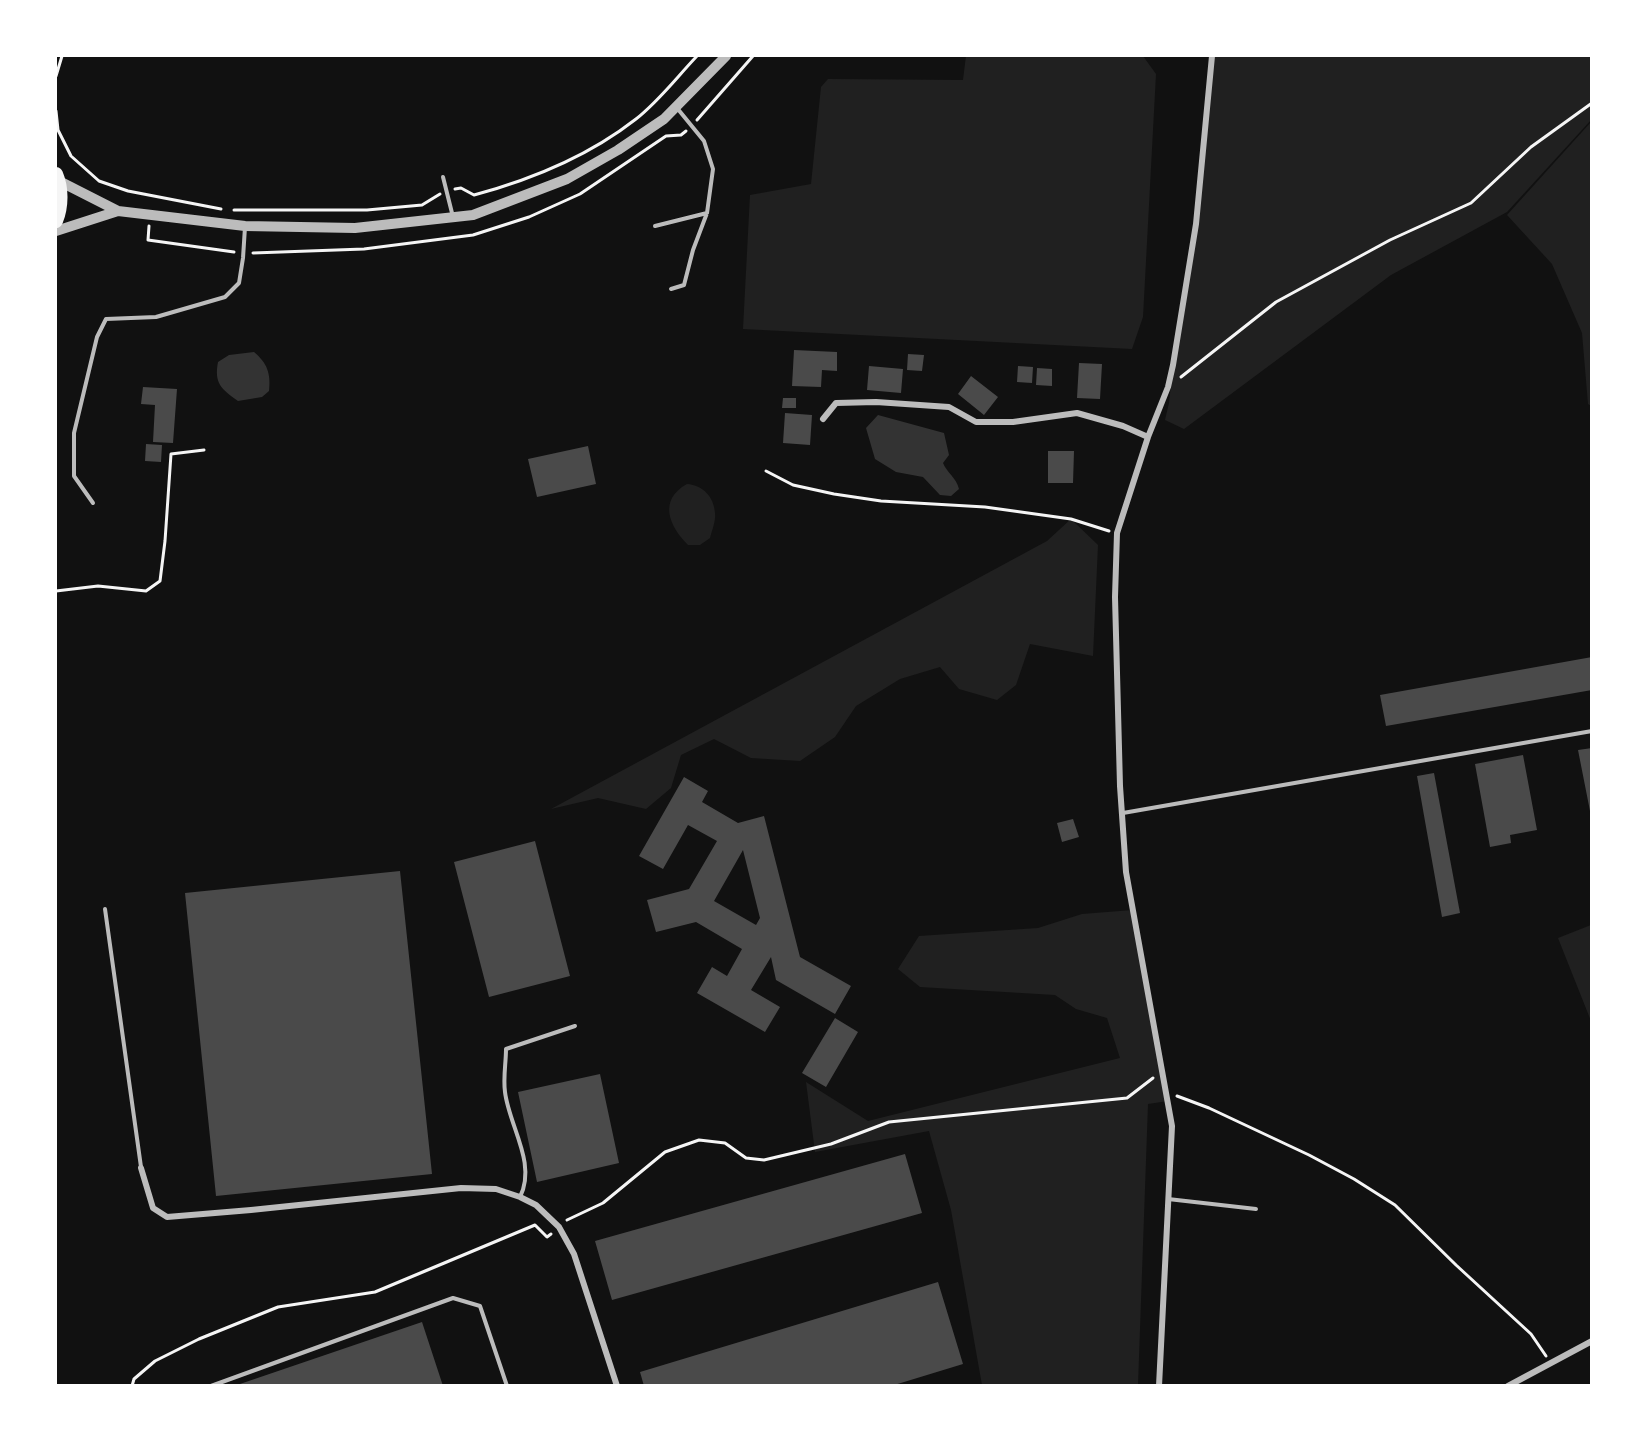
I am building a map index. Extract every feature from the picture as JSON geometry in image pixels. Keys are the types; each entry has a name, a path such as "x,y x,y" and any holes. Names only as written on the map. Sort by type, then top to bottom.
{"main road":[{"path":"56,221 61,199 57,177"}],"street":[{"path":"57,177 118,211 245,226 355,228 473,215 567,179 618,150 664,119 726,56"},
{"path":"1159,1386 1172,1126 1126,872 1115,597 1117,533 1148,436 1168,387 1173,365 1196,224 1212,56"},
{"path":"56,231 118,211"},
{"path":"823,419 836,403 876,402 949,407 976,422 1013,422 1077,413 1123,426 1148,436"},
{"path":"141,1168 153,1208 167,1217 461,1188 496,1189 520,1197 536,1205 560,1227 574,1254 617,1386"},
{"path":"1509,1386 1592,1341"}],"lane":[{"path":"671,289 684,285 693,250 707,213 713,169 704,141 676,108"},
{"path":"443,177 453,218"},
{"path":"655,226 707,213"},
{"path":"93,503 74,476 74,433 97,337 106,320 156,317 225,297 239,283 245,226"},
{"path":"1122,813 1592,731"},
{"path":"105,909 141,1168"},
{"path":"520,1197 525,1186 526,1168 505,1092 506,1049 575,1026"},
{"path":"1168,1199 1256,1209"},
{"path":"211,1386 453,1298 480,1306 507,1386"}],"path":[{"path":"56,76 62,56"},
{"path":"56,111 58,130 71,156 99,181 128,190 229,210 367,210 422,205 446,191 461,188 474,195 503,187 572,160 636,120 697,56"},
{"path":"1168,387 1276,302 1390,240 1471,203 1531,147 1592,104"},
{"path":"56,591 98,586 146,591 159,581 165,541 171,454 204,450"},
{"path":"766,471 793,485 834,494 881,501 985,507 1071,519 1117,533"},
{"path":"132,1386 134,1379 155,1360 199,1339 278,1307 375,1292 535,1226 548,1237 570,1217 603,1203 665,1152 699,1140 725,1143 746,1158 764,1160 831,1144 889,1122 1127,1098 1162,1072"},
{"path":"1165,1088 1177,1096 1209,1108 1309,1155 1354,1179 1395,1205 1531,1334 1550,1363"}],"shaded area":[{"path":"966,56 1143,56 1156,74 1143,317 1132,349 743,329 750,195 811,184 821,87 828,79 963,80"},
{"path":"1212,56 1591,56 1591,120 1507,212 1391,275 1184,429 1165,420 1196,224"},
{"path":"1591,122 1591,406 1588,404 1582,333 1552,264 1507,215"},
{"path":"254,352 267,369 269,391 262,397 238,401 220,385 217,375 218,362 229,355"},
{"path":"878,415 944,433 949,455 943,463 959,489 951,496 940,495 923,477 896,472 875,459 866,428"},
{"path":"687,484 703,489 710,497 714,507 715,519 710,538 700,545 688,545 681,538 670,513 672,498"},
{"path":"1071,519 1098,545 1093,656 1030,644 1016,685 997,700 959,689 940,667 900,679 856,706 835,737 800,761 751,758 714,739 681,755 671,788 646,809 598,798 551,809 1047,541"},
{"path":"1133,910 1168,1101 1148,1104 1138,1385 982,1385 951,1210 929,1131 815,1152 806,1082 868,1121 1120,1058 1107,1018 1076,1009 1055,995 920,987 898,969 919,936 1038,928 1082,914"},
{"path":"1592,925 1591,1021 1558,938"}],"building":[{"path":"794,350 837,352 837,371 822,370 821,387 792,386"},
{"path":"908,354 924,355 922,371 907,370"},
{"path":"1079,363 1102,364 1100,399 1077,398"},
{"path":"869,366 903,369 901,393 867,390"},
{"path":"1018,366 1033,367 1032,383 1017,382"},
{"path":"1037,368 1052,369 1052,386 1036,385"},
{"path":"971,376 998,397 984,415 958,394"},
{"path":"143,387 177,389 173,443 153,442 155,405 141,404"},
{"path":"783,398 796,398 796,408 782,408"},
{"path":"785,413 812,415 810,445 783,443"},
{"path":"146,444 162,445 161,462 145,461"},
{"path":"588,446 596,484 537,497 528,459"},
{"path":"1048,451 1074,451 1073,483 1048,483"},
{"path":"1592,657 1592,690 1386,726 1380,695"},
{"path":"1592,748 1592,811 1590,811 1578,750"},
{"path":"1523,755 1537,830 1510,835 1511,843 1490,847 1475,764"},
{"path":"1434,773 1460,913 1442,917 1417,776"},
{"path":"684,777 708,791 702,802 738,823 764,816 800,957 851,986 835,1014 776,980 771,957 751,990 780,1007 765,1032 697,993 712,967 727,976 742,949 696,922 656,932 647,900 689,889 717,841 688,825 663,869 639,856","holes":["743,850 760,918 756,925 714,901"]},
{"path":"1073,819 1079,837 1062,842 1057,823"},
{"path":"535,841 570,976 489,997 454,862"},
{"path":"400,871 432,1174 216,1196 185,893"},
{"path":"835,1018 858,1032 826,1087 802,1073"},
{"path":"600,1074 619,1163 537,1182 518,1092"},
{"path":"905,1154 922,1213 612,1300 595,1241"},
{"path":"938,1282 963,1364 891,1386 644,1386 640,1372"},
{"path":"422,1322 443,1386 237,1386 237,1385"}]}
